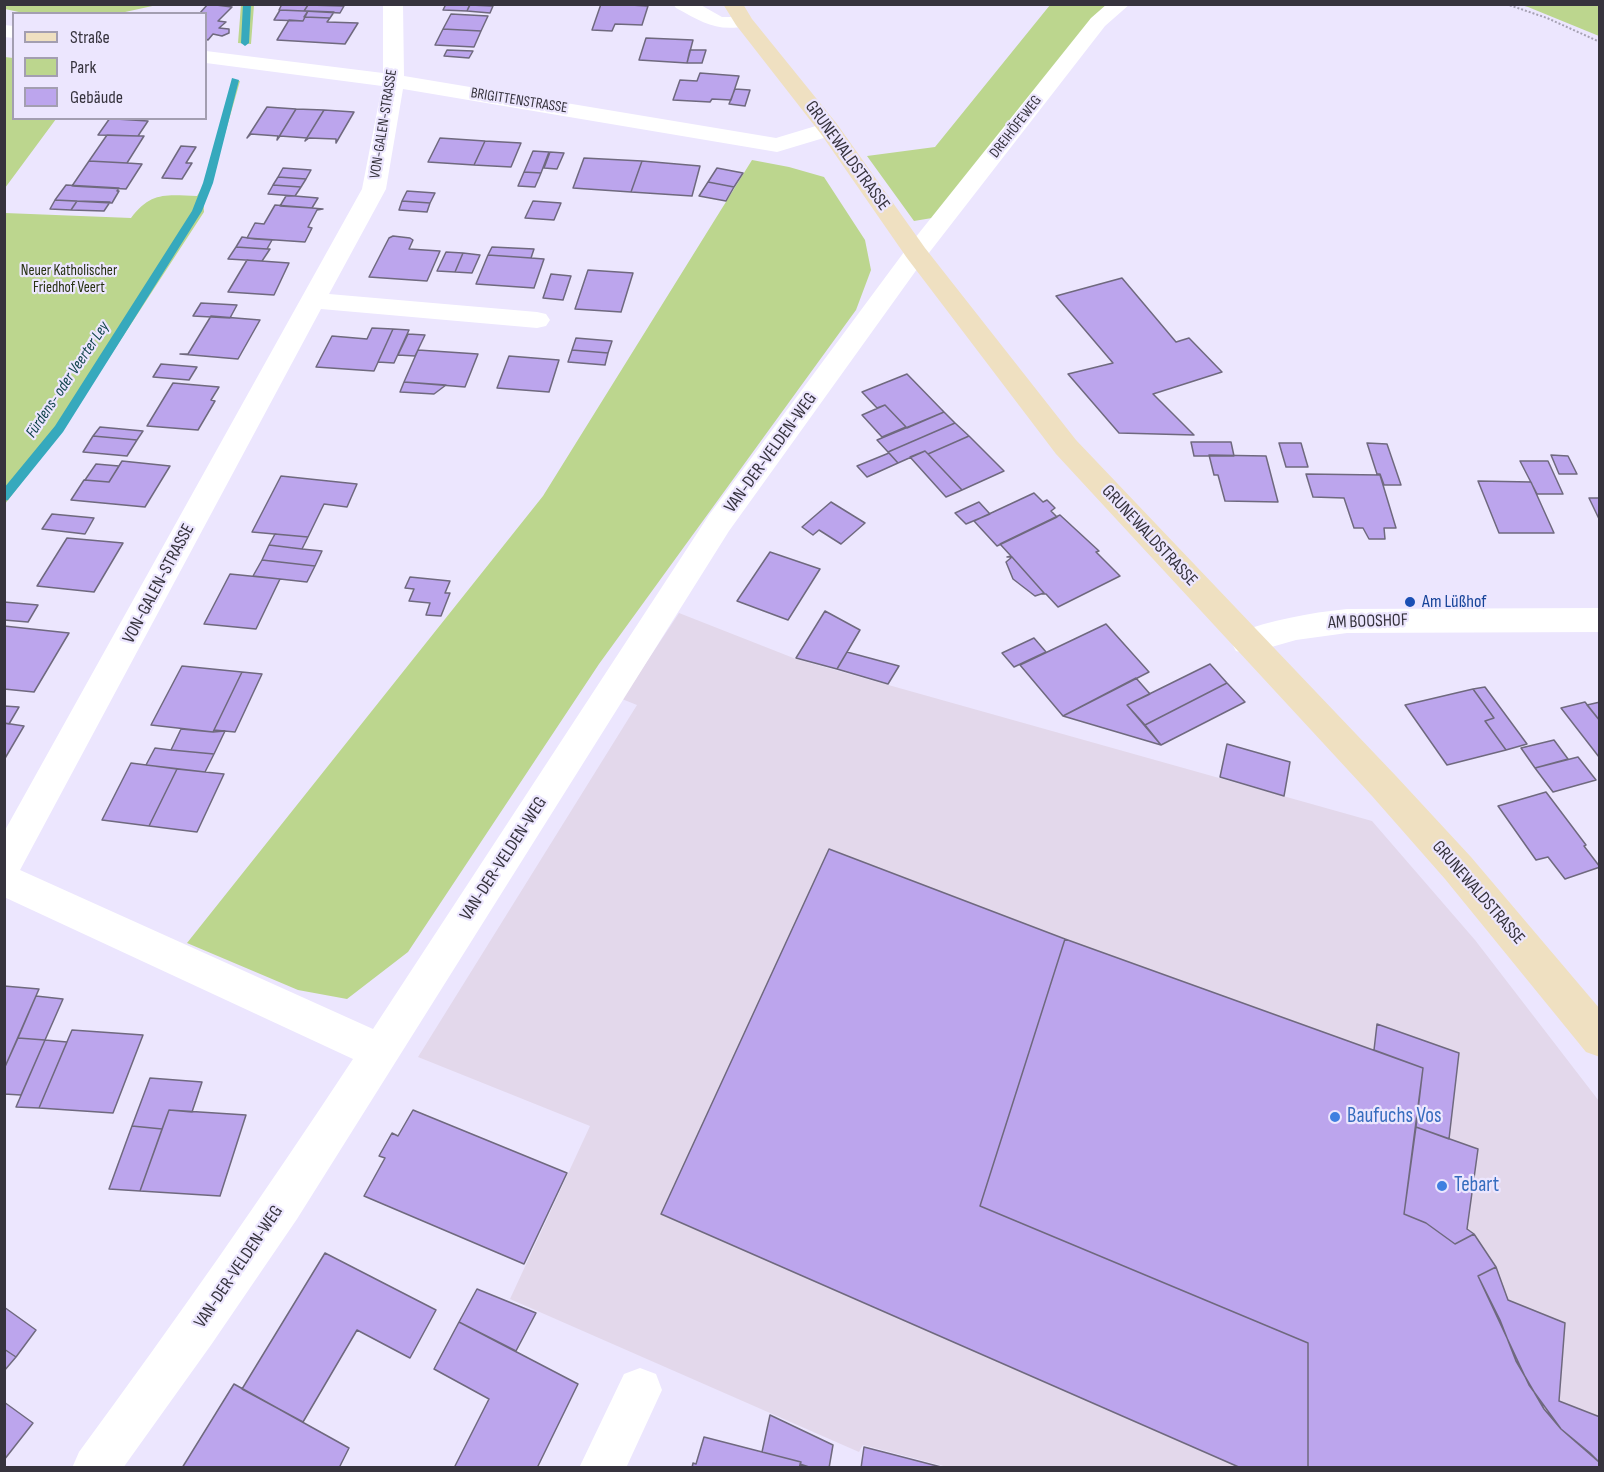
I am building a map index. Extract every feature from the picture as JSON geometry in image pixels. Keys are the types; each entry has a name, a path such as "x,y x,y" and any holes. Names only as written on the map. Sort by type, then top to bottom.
{"street":[{"name":"VON-GALEN-STRASSE","path":"4,866 374,189 394,81 393,4"},
{"path":"683,4 719,23 738,13"},
{"name":"DREIHÖFEWEG","path":"916,253 1098,22 1120,4"},
{"name":"GRUNEWALDSTRASSE","path":"738,13 830,129 916,253 1066,447 1458,868 1599,1039"},
{"name":"BRIGITTENSTRASSE","path":"207,57 394,81 777,145 830,129"},
{"name":"VAN-DER-VELDEN-WEG","path":"95,1467 209,1311 282,1204 720,523 916,253"},
{"path":"312,300 537,320"},
{"name":"AM BOOSHOF","path":"1247,642 1275,631 1347,621 1599,620"},
{"path":"4,880 381,1052"},
{"path":"602,1467 640,1390"}],"path":[{"path":"1506,4 1547,18 1599,42"}],"shaded area":[{"path":"679,613 796,659 1372,821 1475,940 1599,1101 1599,1467 951,1468 863,1445 859,1452 510,1299 590,1126 418,1057 637,705 622,699"}],"green space":[{"path":"5,4 157,5 125,12 19,12 5,9"},
{"path":"241,5 254,5 251,44 238,43"},
{"path":"1050,5 1109,5 932,218 914,221 867,156 935,147"},
{"path":"1521,5 1599,5 1599,36 1528,7"},
{"path":"5,57 12,58 12,120 55,120 5,188"},
{"name":"Neuer Katholischer Friedhof Veert","path":"233,80 240,81 211,183 203,196 204,212 62,430 5,504 5,213 131,218 138,209 160,196 197,196 206,181"},
{"path":"752,160 824,177 865,240 871,270 856,310 599,664 408,952 347,999 298,990 187,943 543,496"}],"building":[{"path":"208,4 232,7 218,21 226,22 219,28 229,29 229,33 222,36 213,34 207,40 207,12 201,12"},
{"path":"282,4 308,5 304,11 279,10"},
{"path":"446,4 470,4 467,11 443,10"},
{"path":"601,4 648,6 642,25 615,24 612,31 592,30"},
{"path":"308,5 344,6 340,13 304,11"},
{"path":"470,5 493,6 490,13 467,11"},
{"path":"280,10 308,11 303,21 274,20"},
{"path":"308,11 334,12 330,18 304,17"},
{"path":"451,14 488,16 481,31 443,29"},
{"path":"305,17 330,18 327,22 358,23 345,44 277,40 289,20 303,21"},
{"path":"443,29 481,31 474,47 435,45"},
{"path":"646,38 693,40 687,63 639,60"},
{"path":"447,50 473,51 469,58 444,56"},
{"path":"690,50 706,50 702,63 687,63"},
{"path":"700,73 739,76 731,100 712,99 710,102 673,100 680,80 697,81"},
{"path":"735,89 750,90 745,106 729,104"},
{"path":"267,107 296,109 277,140 278,136 251,134 247,138"},
{"path":"296,109 324,110 307,138 280,136 277,140"},
{"path":"324,110 354,112 336,143 336,139 309,138 305,141"},
{"path":"109,120 148,121 138,136 98,135"},
{"path":"107,135 144,136 127,163 89,161"},
{"path":"440,138 485,141 474,165 428,162"},
{"path":"485,141 521,143 511,167 474,165"},
{"path":"181,146 196,147 186,163 192,163 182,179 162,178"},
{"path":"533,151 549,152 541,173 524,172"},
{"path":"550,152 564,153 557,169 544,168"},
{"path":"584,158 642,161 631,192 573,188"},
{"path":"89,161 142,164 126,189 72,186"},
{"path":"642,161 700,166 692,196 631,192"},
{"path":"283,168 311,170 306,179 278,177"},
{"path":"717,168 743,173 734,187 708,182"},
{"path":"524,172 541,173 535,187 518,186"},
{"path":"278,177 306,179 301,187 273,185"},
{"path":"708,182 734,187 726,201 699,196"},
{"path":"66,185 119,188 117,191 119,191 112,203 55,200"},
{"path":"273,185 301,187 295,196 268,194"},
{"path":"407,191 435,193 430,203 402,201"},
{"path":"286,196 318,198 312,208 280,206"},
{"path":"55,200 77,201 71,210 50,209"},
{"path":"77,201 110,202 104,211 71,210"},
{"path":"402,201 430,203 427,212 399,210"},
{"path":"533,201 561,203 554,220 525,218"},
{"path":"275,205 323,209 317,210 308,227 312,228 305,242 247,238 255,223 264,224"},
{"path":"393,236 413,240 409,249 440,251 427,281 369,277 389,238"},
{"path":"242,237 272,240 267,249 236,247"},
{"path":"236,247 270,249 262,261 228,259"},
{"path":"492,247 534,249 531,258 488,255"},
{"path":"446,252 463,253 455,272 437,271"},
{"path":"463,253 480,255 472,273 455,272"},
{"path":"488,255 544,259 534,288 476,284"},
{"path":"247,260 289,263 274,295 228,292"},
{"path":"588,270 633,273 621,312 575,309"},
{"path":"551,274 571,276 563,300 543,298"},
{"path":"1122,278 1176,342 1189,338 1222,372 1153,394 1194,435 1119,433 1068,374 1113,363 1056,296"},
{"path":"201,303 237,305 230,318 193,316"},
{"path":"211,316 260,320 238,359 180,354 188,354"},
{"path":"372,328 393,329 374,371 316,367 332,336 367,339"},
{"path":"393,329 409,330 394,363 378,362"},
{"path":"408,334 425,335 415,356 398,355"},
{"path":"576,338 612,341 608,353 572,350"},
{"path":"418,350 478,354 465,387 404,382"},
{"path":"572,350 608,353 605,365 568,362"},
{"path":"509,356 559,360 549,392 497,388"},
{"path":"161,364 197,367 189,380 153,377"},
{"path":"907,374 944,412 907,428 885,405 877,408 862,392"},
{"path":"404,382 446,385 434,394 400,392"},
{"path":"173,383 219,387 211,400 215,401 198,430 147,426"},
{"path":"885,405 906,427 882,437 862,415"},
{"path":"944,412 955,423 888,452 877,440"},
{"path":"955,423 969,436 928,454 925,451 898,463 888,452"},
{"path":"100,427 143,431 137,440 93,436"},
{"path":"93,436 137,440 127,456 83,452"},
{"path":"969,436 1004,471 962,490 928,454"},
{"path":"1191,442 1231,442 1234,456 1194,456"},
{"path":"1279,443 1301,443 1308,467 1286,467"},
{"path":"1367,443 1387,444 1401,485 1384,485 1380,474 1377,474"},
{"path":"925,451 962,490 946,497 910,457"},
{"path":"889,453 898,463 867,477 857,466"},
{"path":"1209,455 1266,456 1278,502 1225,501 1218,475 1214,475"},
{"path":"1551,455 1568,456 1577,474 1559,474"},
{"path":"122,461 170,466 145,507 71,500 84,480 109,482"},
{"path":"1520,461 1548,461 1563,494 1537,494"},
{"path":"96,464 119,466 109,482 85,480"},
{"path":"1306,474 1380,475 1396,528 1384,528 1385,539 1369,539 1363,528 1354,528 1344,498 1313,497"},
{"path":"281,476 357,484 347,507 324,504 308,537 252,532"},
{"path":"1478,481 1531,482 1554,533 1499,533"},
{"path":"1034,493 1043,502 1047,500 1055,508 1051,511 1057,517 997,546 974,521"},
{"path":"1589,498 1600,498 1600,521"},
{"path":"831,502 865,523 841,544 819,530 813,535 802,527"},
{"path":"979,502 990,514 966,524 955,513"},
{"path":"52,514 94,518 85,534 42,529"},
{"path":"1060,515 1099,551 1096,552 1120,576 1058,607 1046,594 1041,594 1044,593 1012,557 1007,557 1011,556 1000,544"},
{"path":"275,534 308,537 302,549 269,545"},
{"path":"67,538 123,543 94,592 37,586"},
{"path":"269,545 322,551 315,566 262,560"},
{"path":"770,552 820,569 788,620 737,601"},
{"path":"1012,557 1044,593 1035,596 1013,579 1006,562"},
{"path":"262,560 315,566 307,582 253,576"},
{"path":"230,574 280,579 256,629 204,624"},
{"path":"410,577 450,581 445,593 450,593 441,616 426,615 430,603 409,601 414,589 405,588"},
{"path":"4,602 38,605 28,622 4,620"},
{"path":"825,611 860,630 837,669 796,658"},
{"path":"1106,624 1149,672 1063,716 1020,665"},
{"path":"4,626 69,633 34,692 4,689"},
{"path":"1034,638 1046,652 1014,667 1002,653"},
{"path":"847,652 899,666 888,684 837,669"},
{"path":"1210,664 1227,683 1145,725 1127,705"},
{"path":"182,666 242,672 213,732 151,725"},
{"path":"242,672 262,674 235,732 214,730"},
{"path":"1136,678 1150,694 1127,705 1161,745 1063,716"},
{"path":"1227,683 1245,702 1161,745 1145,725"},
{"path":"1485,687 1527,744 1506,750 1485,721 1494,718 1473,689"},
{"path":"1473,689 1494,718 1485,721 1506,750 1447,765 1405,705"},
{"path":"1585,702 1600,721 1599,757 1561,708"},
{"path":"1600,702 1600,721 1587,705"},
{"path":"4,706 19,707 9,724 4,723"},
{"path":"4,723 24,726 4,760"},
{"path":"181,729 225,731 214,754 171,750"},
{"path":"1554,740 1568,759 1535,768 1521,748"},
{"path":"1227,744 1290,762 1284,796 1220,777"},
{"path":"155,748 214,754 205,772 146,765"},
{"path":"1578,757 1596,780 1553,792 1535,768"},
{"path":"131,763 177,769 149,826 102,820"},
{"path":"177,769 224,774 197,832 149,826"},
{"path":"1546,792 1600,867 1565,879 1548,857 1536,860 1498,806"},
{"path":"829,849 1065,939 980,1206 1308,1343 1308,1468 1241,1468 661,1214"},
{"path":"1065,939 1423,1068 1404,1214 1426,1223 1455,1244 1474,1234 1496,1267 1478,1276 1529,1385 1561,1429 1600,1463 1600,1468 1308,1468 1308,1343 980,1206"},
{"path":"4,986 39,989 4,1069"},
{"path":"36,996 63,999 45,1040 18,1038"},
{"path":"1377,1024 1459,1053 1449,1139 1416,1127 1423,1068 1374,1050"},
{"path":"72,1030 143,1035 113,1113 39,1108"},
{"path":"18,1038 45,1040 21,1095 4,1094 4,1069"},
{"path":"45,1040 67,1042 39,1108 16,1107"},
{"path":"150,1078 202,1082 192,1112 169,1110 162,1129 132,1126"},
{"path":"169,1110 246,1115 220,1196 140,1191"},
{"path":"413,1110 567,1173 524,1264 364,1196 385,1158 379,1156 392,1133 398,1136"},
{"path":"132,1126 162,1129 140,1191 109,1189"},
{"path":"1416,1127 1478,1149 1467,1229 1474,1234 1455,1244 1426,1223 1404,1214"},
{"path":"325,1253 436,1310 410,1358 357,1330 303,1422 242,1389"},
{"path":"1496,1267 1508,1300 1565,1323 1559,1401 1600,1417 1600,1463 1561,1429 1544,1409 1516,1361 1500,1320 1478,1276"},
{"path":"477,1289 536,1313 516,1351 459,1322"},
{"path":"4,1307 36,1330 16,1357 4,1349"},
{"path":"459,1322 578,1384 537,1468 454,1468 489,1399 434,1369"},
{"path":"4,1349 16,1357 4,1371"},
{"path":"234,1384 349,1448 339,1468 182,1468"},
{"path":"4,1402 33,1423 4,1460"},
{"path":"770,1415 833,1445 829,1468 812,1468 800,1464 801,1462 762,1452"},
{"path":"704,1437 801,1462 799,1468 692,1468 693,1463 696,1464"},
{"path":"864,1447 945,1468 861,1468"}],"waterway":[{"name":"Fürdens- oder Veerter Ley","path":"245,43 247,4"},
{"name":"Fürdens- oder Veerter Ley","path":"4,497 59,429 197,211 208,183 235,80"}],"place":[{"name":"Am Lüßhof","path":"1410,602"},
{"name":"Baufuchs Vos","path":"1335,1117"},
{"name":"Tebart","path":"1442,1186"}]}
